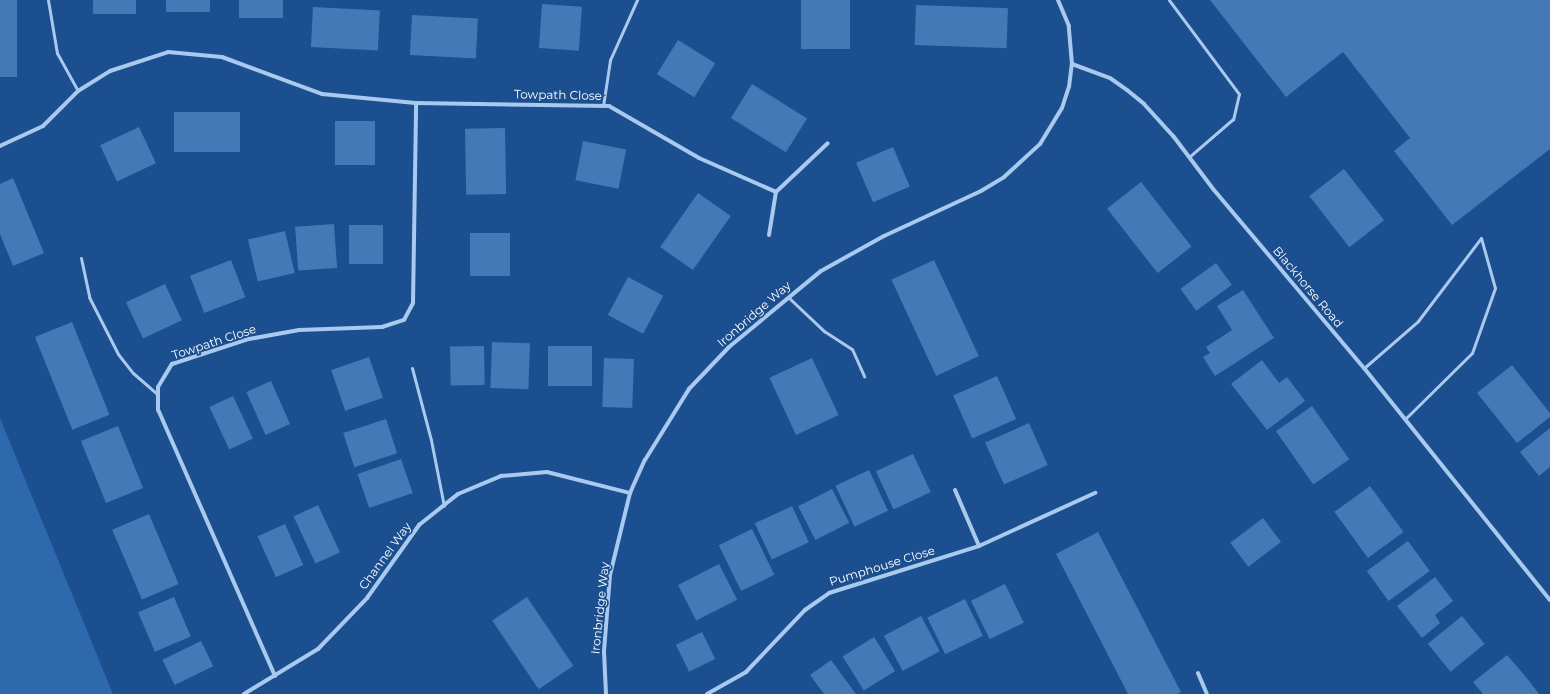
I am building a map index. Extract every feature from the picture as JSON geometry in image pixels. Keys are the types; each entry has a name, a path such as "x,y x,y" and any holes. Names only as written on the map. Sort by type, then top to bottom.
{"street":[{"path":"1058,0 1068,26 1072,64"},
{"name":"Towpath Close","path":"0,146 43,126 78,91 110,71 168,52 222,57 322,94 416,103 609,106 700,158 776,192"},
{"name":"Blackhorse Road","path":"1072,64 1110,78 1144,104 1364,368 1550,600"},
{"name":"Ironbridge Way","path":"606,694 604,651 610,575 630,493 645,460 689,389 729,347 821,271 850,253 981,191 1023,162 1044,139 1062,108 1069,87 1072,64"},
{"name":"Towpath Close","path":"275,676 158,410 158,387 172,364 249,339 299,330 382,327 404,320 413,303 416,103"},
{"path":"769,235 776,192 828,143"},
{"name":"Channel Way","path":"244,694 318,649 367,598 419,525 458,494 501,476 547,472 630,493"},
{"path":"955,490 979,546"},
{"name":"Pumphouse Close","path":"707,694 746,672 805,610 829,593 979,546 1095,493"},
{"path":"1198,673 1207,694"}],"lane":[{"path":"48,0 57,53 78,91"},
{"path":"602,106 610,60 637,0"},
{"path":"1169,0 1240,94 1233,119 1189,157"},
{"path":"1364,368 1418,321 1481,238 1496,288 1472,353 1405,419"},
{"path":"81,258 89,297 118,354 133,373 158,395"},
{"path":"788,297 824,331 852,349 864,376"},
{"path":"412,368 431,440 444,506"}],"shaded area":[{"path":"0,418 113,694 0,694"}],"building":[{"path":"0,0 17,0 17,77 0,77"},
{"path":"93,0 136,0 136,14 93,14"},
{"path":"166,0 210,0 210,12 166,12"},
{"path":"239,0 283,0 283,18 239,18"},
{"path":"801,0 850,0 850,49 801,49"},
{"path":"1210,0 1550,0 1550,149 1452,225 1394,151 1410,138 1343,52 1286,97"},
{"path":"542,4 582,7 579,51 539,48"},
{"path":"916,5 1008,8 1007,48 915,45"},
{"path":"313,7 380,11 378,50 311,47"},
{"path":"412,15 478,18 476,58 410,55"},
{"path":"678,40 715,63 694,97 657,74"},
{"path":"752,84 807,118 786,152 731,118"},
{"path":"174,112 240,112 240,152 174,152"},
{"path":"335,121 375,121 375,165 335,165"},
{"path":"139,127 156,163 117,181 100,145"},
{"path":"505,128 506,194 466,195 465,129"},
{"path":"583,141 626,149 619,189 575,180"},
{"path":"893,147 910,187 873,202 856,163"},
{"path":"1344,169 1384,220 1349,247 1309,196"},
{"path":"13,178 44,253 13,266 0,234 0,184"},
{"path":"1141,182 1191,247 1158,273 1107,208"},
{"path":"698,193 731,216 693,270 660,247"},
{"path":"334,224 337,268 298,271 295,227"},
{"path":"349,225 383,225 383,264 349,264"},
{"path":"285,231 295,273 258,281 248,240"},
{"path":"470,233 510,233 510,276 470,276"},
{"path":"231,260 245,297 204,313 190,276"},
{"path":"934,260 979,356 936,376 891,280"},
{"path":"1216,263 1232,285 1196,311 1180,289"},
{"path":"628,277 663,296 643,334 608,315"},
{"path":"165,284 182,320 143,338 126,302"},
{"path":"1243,290 1274,338 1215,376 1203,357 1210,353 1206,347 1232,330 1217,306"},
{"path":"72,322 109,415 72,430 35,337"},
{"path":"492,342 530,343 528,389 490,388"},
{"path":"484,346 485,385 451,386 450,347"},
{"path":"548,346 592,346 592,386 548,386"},
{"path":"369,357 383,398 345,411 331,370"},
{"path":"604,358 634,359 632,408 602,407"},
{"path":"812,358 839,415 796,435 769,378"},
{"path":"1262,360 1279,383 1287,377 1305,401 1267,430 1231,384"},
{"path":"1512,365 1550,413 1550,417 1517,443 1477,393"},
{"path":"997,376 1016,419 972,438 953,396"},
{"path":"271,381 290,424 265,435 246,392"},
{"path":"233,396 253,439 229,450 209,407"},
{"path":"1312,406 1349,459 1313,484 1276,431"},
{"path":"386,419 397,453 354,467 343,433"},
{"path":"1029,423 1048,465 1004,485 985,443"},
{"path":"118,426 143,488 106,503 81,441"},
{"path":"1550,428 1550,467 1539,476 1520,452"},
{"path":"913,454 931,492 894,509 876,471"},
{"path":"401,459 413,493 369,508 358,474"},
{"path":"869,470 888,511 854,526 835,486"},
{"path":"1370,486 1404,532 1368,558 1334,512"},
{"path":"832,489 849,523 815,540 798,506"},
{"path":"318,505 340,552 316,564 294,516"},
{"path":"792,506 809,542 772,560 755,523"},
{"path":"149,514 179,584 142,600 112,530"},
{"path":"1263,518 1281,542 1248,567 1230,543"},
{"path":"285,524 303,565 276,577 258,536"},
{"path":"752,529 774,575 741,591 719,545"},
{"path":"1098,532 1181,692 1177,694 1128,694 1056,554"},
{"path":"1408,541 1430,571 1388,601 1367,571"},
{"path":"719,564 737,600 696,621 678,585"},
{"path":"1435,577 1453,601 1435,615 1440,623 1422,638 1397,606"},
{"path":"1005,584 1024,623 990,639 971,601"},
{"path":"174,597 191,637 155,652 138,612"},
{"path":"527,597 573,666 539,689 492,620"},
{"path":"965,599 983,636 945,654 927,617"},
{"path":"921,616 940,651 903,671 884,636"},
{"path":"1462,616 1485,644 1450,672 1428,644"},
{"path":"702,632 715,659 689,672 676,645"},
{"path":"874,637 895,671 864,691 843,657"},
{"path":"201,641 213,666 175,685 162,660"},
{"path":"1507,655 1539,694 1483,694 1473,682"},
{"path":"831,660 856,694 824,694 810,675"}]}
